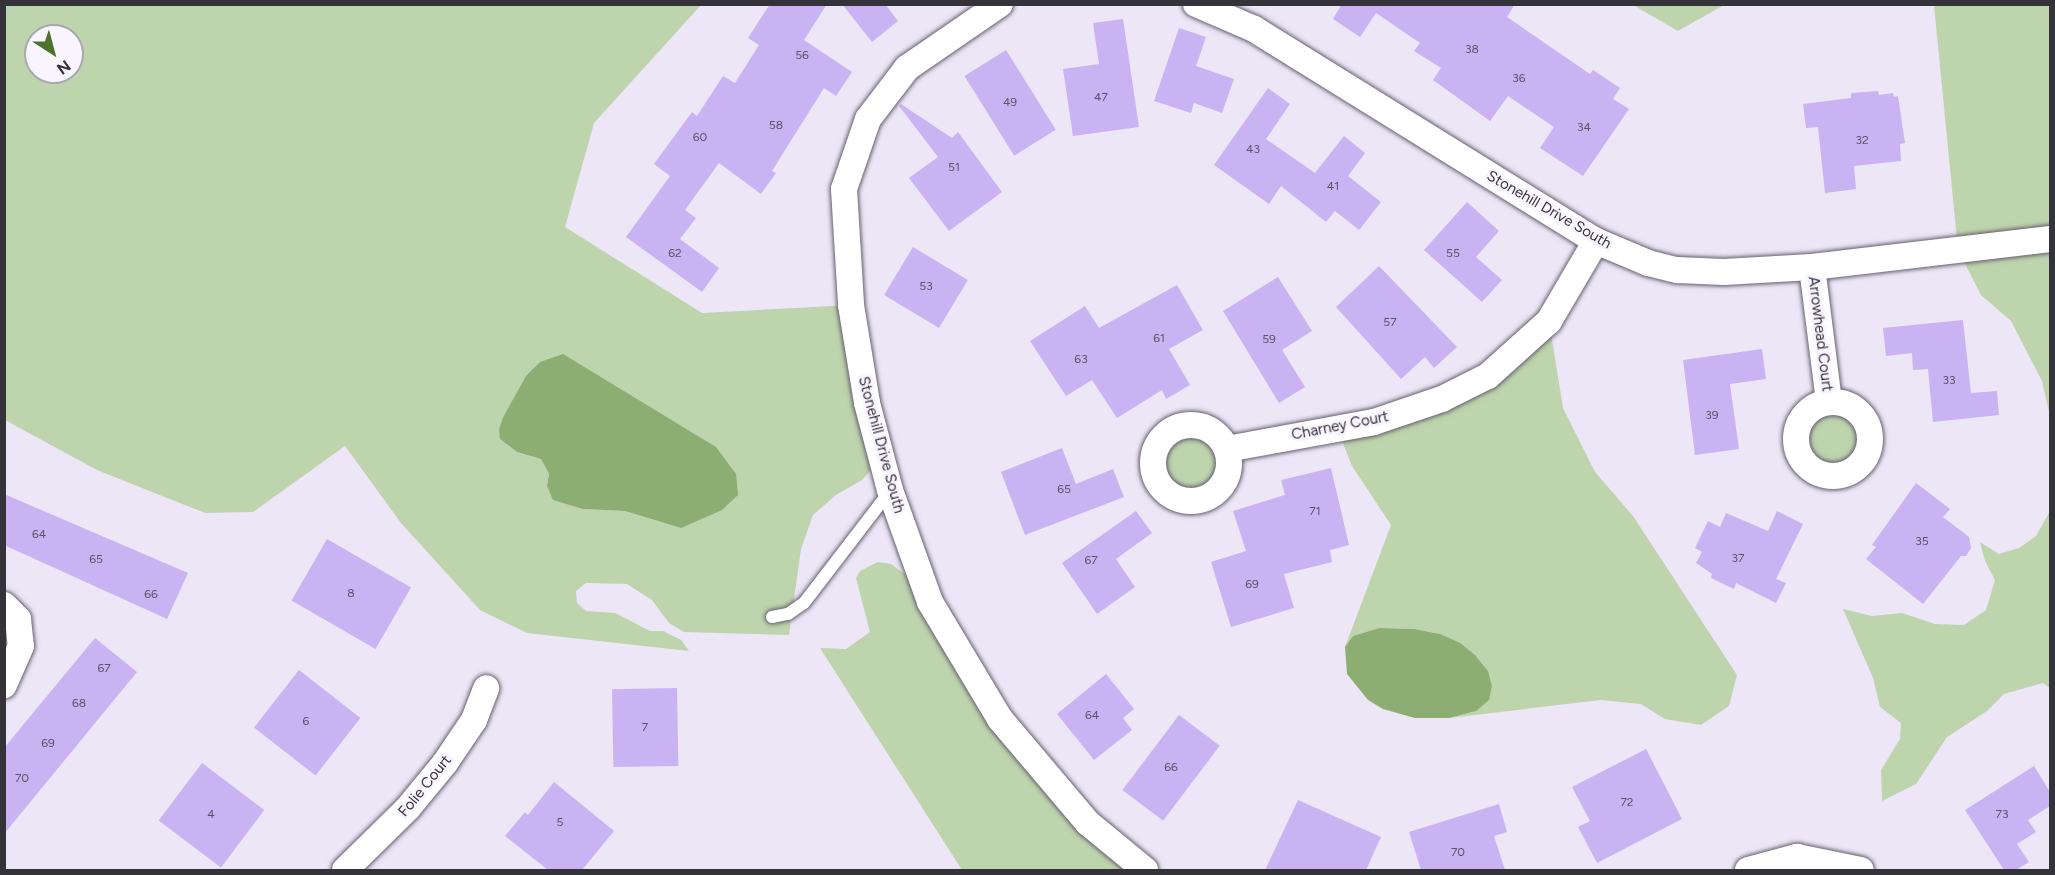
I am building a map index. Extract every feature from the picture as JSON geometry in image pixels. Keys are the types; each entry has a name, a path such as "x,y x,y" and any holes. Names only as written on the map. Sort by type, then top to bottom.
{"street":[{"name":"Stonehill Drive South","path":"1000,4 907,68 868,119 844,189 851,305 867,403 891,490 930,602 1000,719 1088,823 1145,870"},
{"name":"Stonehill Drive South","path":"1196,4 1254,29 1596,241 1648,263 1677,270 1724,272 1812,267 2050,239"},
{"name":"Charney Court","path":"1227,449 1374,422 1442,399 1488,376 1549,321 1596,241"},
{"name":"Arrowhead Court","path":"1812,267 1828,402"},
{"path":"4,605 18,619 21,645 4,685"},
{"name":"Folie Court","path":"345,870 408,808 445,763 474,720 486,688"},
{"path":"1748,870 1797,857 1861,870"}],"lane":[{"path":"772,617 788,614 804,603 891,490"}],"shaded area":[{"path":"4,5 701,5 594,123 565,227 702,313 851,305 880,460 862,480 836,495 813,515 801,549 789,635 684,632 669,623 652,600 627,584 586,583 576,591 577,603 586,611 615,613 650,631 663,631 681,640 689,651 527,633 480,610 401,523 345,446 253,512 205,513 97,470 5,420","holes":["526,376 681,528 625,511 583,509 547,486 549,474 541,459 517,452 500,439 503,417"]},
{"path":"1633,5 1724,5 1678,31"},
{"path":"1934,5 2050,5 2050,444 2049,412 2042,381 2011,321 1981,295 1958,250"},
{"path":"1549,321 1563,408 1595,472 1633,516 1737,675 1729,706 1701,725 1665,719 1641,704 1601,700 1449,718 1476,711 1492,686 1487,670 1475,655 1440,634 1416,629 1379,628 1353,636 1345,647 1391,525 1352,466 1337,428 1442,399"},
{"path":"563,354 716,447 736,474 738,495 722,510 681,528 625,511 583,509 553,500 547,486 549,474 541,459 517,452 500,439 499,430 503,417 526,376 540,362"},
{"path":"1826,402 1840,402 1854,408 1864,418 1870,432 1868,453 1854,470 1840,476 1826,476 1812,470 1802,460 1796,446 1796,432 1802,418 1812,408"},
{"path":"1184,425 1198,425 1212,431 1223,442 1229,456 1226,478 1218,490 1198,501 1184,501 1170,495 1159,484 1153,470 1153,456 1159,442 1170,431"},
{"path":"2050,511 2050,688 2043,683 2004,694 1987,711 1947,737 1916,784 1882,801 1881,770 1900,739 1901,723 1880,707 1873,678 1843,609 1872,616 1902,613 1935,624 1964,625 1986,610 1995,580 1985,561 1980,542 1999,554 2019,548 2036,536"},
{"path":"878,562 891,564 917,583 1000,719 1145,870 962,870 820,648 846,649 870,632 856,578 860,571"},
{"path":"1379,628 1415,629 1440,634 1460,643 1475,655 1488,671 1492,686 1489,700 1476,711 1449,718 1415,718 1383,709 1368,700 1347,674 1345,647 1353,636"}],"building":[{"path":"770,4 827,4 804,40 852,72 836,96 824,88 772,171 776,173 761,194 719,163 685,210 696,218 680,239 719,268 702,292 626,237 670,176 654,164 692,112 697,116 723,76 735,83 759,45 748,38"},
{"path":"842,4 885,4 898,21 872,42"},
{"path":"1342,4 1515,4 1507,17 1590,74 1593,70 1620,88 1613,99 1629,109 1583,176 1540,148 1554,127 1508,96 1490,121 1433,80 1441,68 1414,51 1420,43 1376,13 1360,37 1333,19"},
{"path":"1123,19 1139,127 1073,136 1063,69 1099,64 1093,23"},
{"path":"1179,28 1206,37 1196,66 1234,79 1222,113 1194,103 1191,113 1154,101"},
{"path":"1006,50 1056,130 1014,156 964,76"},
{"path":"1268,88 1290,104 1266,139 1315,173 1344,136 1365,153 1348,176 1381,202 1359,230 1335,211 1326,222 1281,186 1269,204 1214,165"},
{"path":"1878,91 1879,95 1893,93 1894,97 1898,96 1905,143 1900,144 1901,161 1854,166 1856,189 1825,193 1818,127 1806,128 1803,104 1851,98 1851,93"},
{"path":"901,104 952,138 958,132 1002,192 949,231 909,178 938,157 899,106"},
{"path":"1467,202 1499,231 1476,257 1502,280 1482,302 1424,250"},
{"path":"913,247 968,280 939,328 884,295"},
{"path":"1379,266 1457,347 1434,368 1425,357 1401,379 1336,307"},
{"path":"1278,277 1312,331 1282,350 1305,387 1279,403 1223,311"},
{"path":"1177,285 1203,330 1169,349 1190,385 1166,399 1162,390 1117,418 1092,380 1066,396 1030,341 1085,306 1099,328"},
{"path":"1963,320 1971,393 1997,391 1999,415 1933,422 1928,369 1913,370 1912,353 1886,356 1883,328"},
{"path":"1762,349 1766,379 1730,384 1739,449 1695,455 1683,360"},
{"path":"1062,448 1076,484 1113,469 1124,497 1025,535 1001,472"},
{"path":"1331,468 1349,545 1330,550 1332,562 1284,574 1294,608 1231,627 1211,562 1246,551 1233,511 1285,495 1281,480"},
{"path":"1916,483 1950,509 1943,517 1969,537 1971,548 1966,556 1961,556 1923,604 1866,559 1876,547 1872,545"},
{"path":"4,494 188,573 167,619 4,545"},
{"path":"1136,511 1152,533 1116,559 1135,587 1097,614 1062,563"},
{"path":"1777,511 1803,524 1776,579 1786,583 1776,603 1736,583 1734,589 1711,578 1712,574 1696,563 1702,552 1695,548 1708,521 1720,527 1726,513 1768,531"},
{"path":"327,539 411,588 376,649 292,600"},
{"path":"95,638 137,672 4,834 4,748"},
{"path":"299,670 360,718 316,776 254,728"},
{"path":"1106,674 1134,709 1123,718 1132,730 1094,760 1057,714"},
{"path":"677,688 678,766 613,767 612,689"},
{"path":"1179,715 1220,746 1163,821 1122,790"},
{"path":"1646,749 1682,819 1597,863 1578,827 1590,821 1572,787"},
{"path":"202,763 264,810 221,867 159,821"},
{"path":"2034,766 2050,792 2050,806 2028,820 2036,832 2017,844 2029,862 2016,870 2004,870 1965,810"},
{"path":"554,782 614,831 582,870 548,870 505,836 525,812 528,815"},
{"path":"1298,800 1381,837 1366,870 1265,870"},
{"path":"1499,804 1507,832 1494,836 1505,870 1421,870 1409,832"}]}
